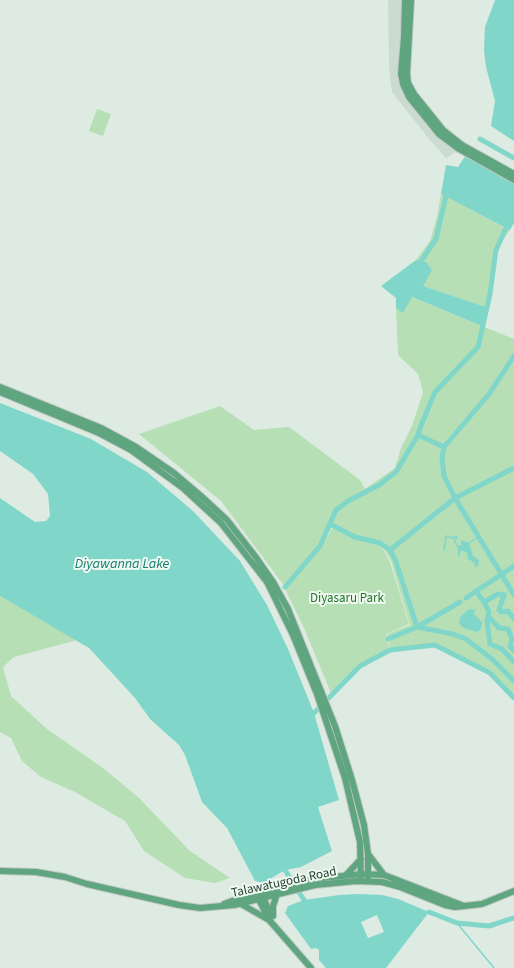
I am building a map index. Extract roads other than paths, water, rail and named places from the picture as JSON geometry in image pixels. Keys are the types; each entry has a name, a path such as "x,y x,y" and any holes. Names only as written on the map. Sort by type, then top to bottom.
{"main road":[{"path":"405,0 401,74 403,84 409,97 439,134 459,149 514,180"},
{"path":"411,0 407,73 408,83 414,94 443,130 462,145 514,174"},
{"path":"0,387 102,428 136,447 174,473 226,520 273,582 288,609 358,798 368,854 368,878"},
{"path":"0,392 99,433 131,450 183,488 216,518 267,582 293,635 319,694"},
{"path":"325,710 351,797 362,858 362,877"},
{"path":"368,854 384,875"},
{"path":"346,875 362,858"},
{"name":"Talawatugoda Road","path":"0,871 36,872 65,877 87,884 179,905 200,908 241,904 260,895 346,875 368,878 400,887 445,905 467,907 482,904 514,891"},
{"name":"Talawatugoda Road","path":"368,878 384,875 467,907"},
{"name":"Talawatugoda Road","path":"314,882 362,877"},
{"name":"Talawatugoda Road","path":"221,906 240,898 277,894 288,888"},
{"path":"272,920 273,906 277,894"},
{"path":"260,895 278,930 311,968"},
{"path":"241,904 272,920"}],"water":[{"path":"495,0 514,0 514,141 491,126 495,101 486,67 484,50 485,27"},
{"path":"466,155 514,182 514,223 510,230 441,194 446,165 458,167"},
{"path":"416,260 426,262 432,270 423,286 486,307 482,326 412,297 403,313 396,308 396,298 381,286"},
{"name":"Diyawanna Lake","path":"0,403 91,439 147,472 193,511 240,561 267,605 288,649 314,713 339,800 318,807 332,851 301,867 285,870 263,883 255,881 227,828 202,802 185,755 179,745 150,719 135,698 89,648 0,596 0,498 35,522 46,521 50,516 48,494 33,474 0,451"},
{"path":"461,540 469,543 473,556 479,560 478,566 474,567 475,563 468,559 467,553 461,550 459,557 458,556 458,547 461,545"},
{"path":"469,609 476,610 473,613 482,622 481,629 477,632 463,628 459,623 460,617"},
{"path":"339,895 382,895 398,899 429,912 386,968 326,968 319,960 319,950 316,948 311,949 285,913 288,906 304,900","holes":["377,915 384,932 368,938 361,922"]}],"waterway":[{"path":"480,139 514,158"},
{"path":"421,261 436,239 446,196"},
{"path":"285,587 320,546 336,510 348,501 379,485 396,472 418,435 435,392 478,347 490,294 496,250 506,228"},
{"path":"514,356 489,394 444,447 442,458 444,476 455,498 514,595"},
{"path":"418,435 444,447"},
{"path":"390,550 455,498 514,468"},
{"path":"330,524 355,537 380,543 390,550 395,559 417,627 453,634 466,639 492,659 514,681"},
{"path":"444,550 446,536 452,538 456,536 457,538 454,540 458,547"},
{"path":"469,543 478,537"},
{"path":"466,598 514,566"},
{"path":"476,591 489,612 487,621 490,644 502,649 514,662"},
{"path":"484,602 498,594 504,595 499,610 501,612 508,611 514,619"},
{"path":"388,639 417,627 460,602"},
{"path":"488,616 499,628 508,629 512,639 510,646 514,651"},
{"path":"314,713 360,666 390,650 435,645 490,673 514,698"},
{"path":"285,870 304,900"},
{"path":"429,912 457,923 489,926 514,918"},
{"path":"457,923 494,968"}],"park label":[{"name":"Diyasaru Park","path":"347,599"}]}
